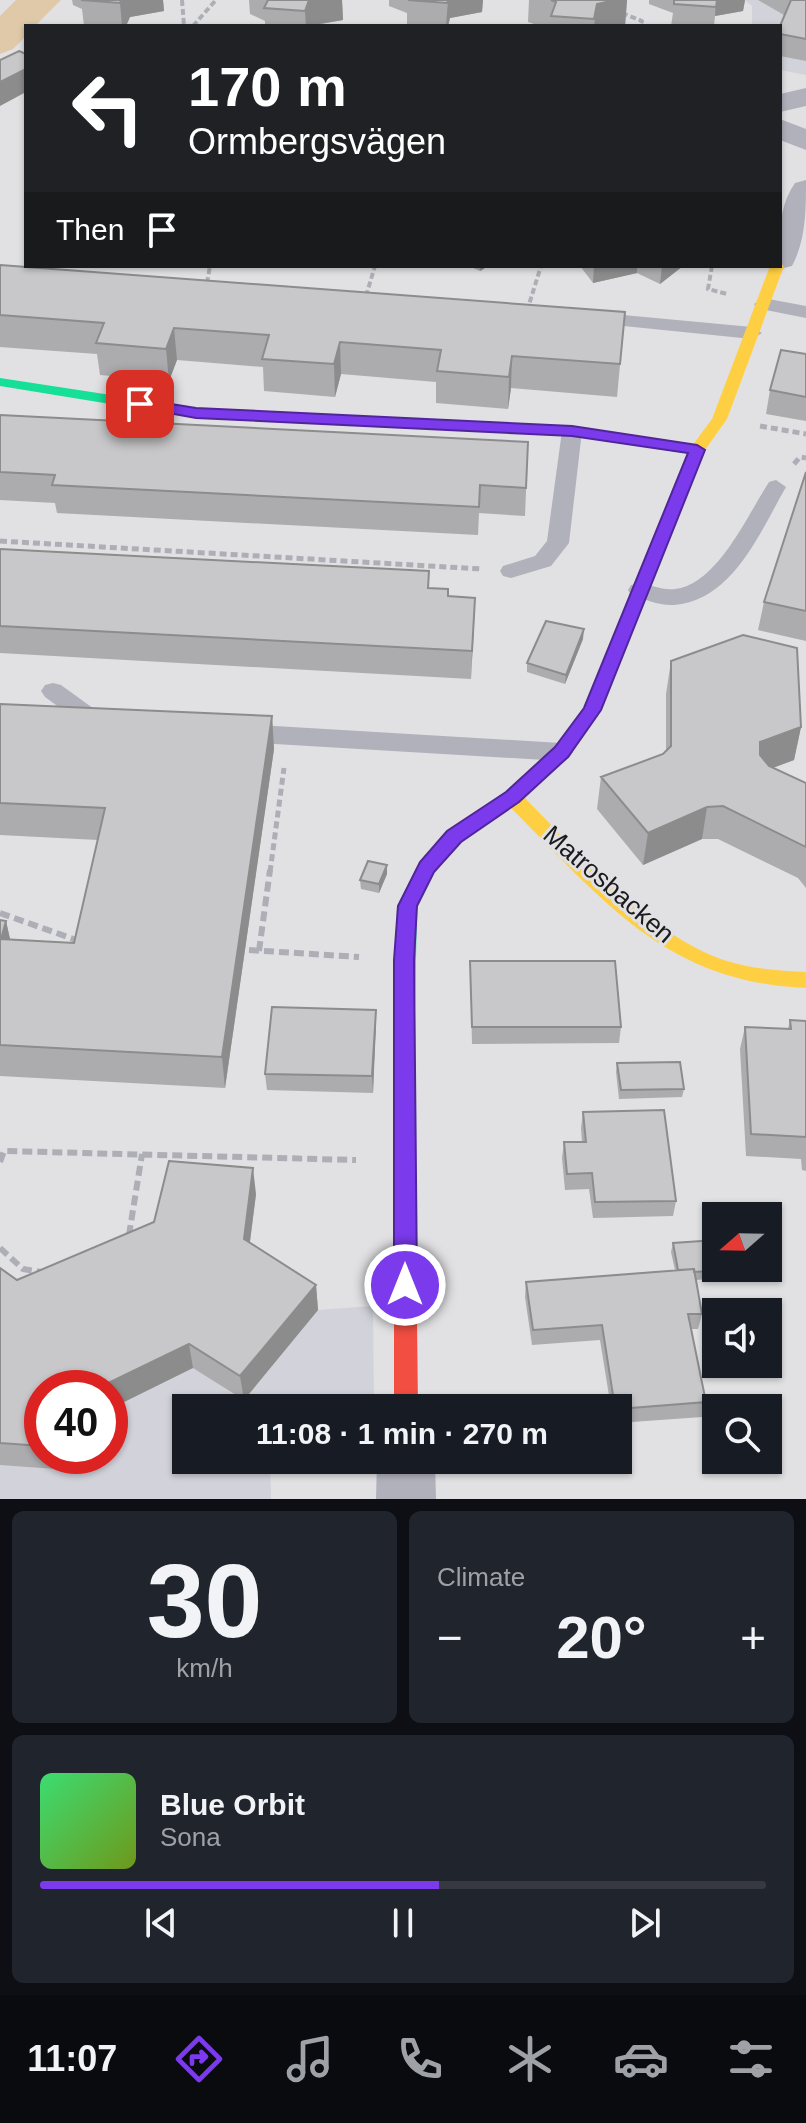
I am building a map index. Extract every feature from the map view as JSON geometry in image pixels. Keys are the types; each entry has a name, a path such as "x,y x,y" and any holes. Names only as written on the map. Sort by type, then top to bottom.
{"street":[{"path":"782,103 806,97"},
{"path":"782,129 806,141"},
{"path":"782,254 806,190"},
{"path":"406,1394 404,960 407,906 427,867 454,837 512,797 561,752 592,710 697,450 719,419 776,268"},
{"path":"0,382 196,413 572,431 697,450"},
{"name":"Matrosbacken","path":"512,797 664,938 715,965 776,979 806,980"},
{"path":"406,1474 406,1499"}],"lane":[{"path":"763,304 806,312"},
{"path":"527,312 752,333"},
{"path":"511,571 543,561 558,543 572,431"},
{"path":"639,590 674,597 696,589 722,571 776,487"},
{"path":"53,691 95,725 125,726"},
{"path":"214,731 561,752"}],"path":[{"path":"182,0 184,24"},
{"path":"195,24 216,0"},
{"path":"615,10 642,21 641,24"},
{"path":"207,283 210,268"},
{"path":"366,297 374,268"},
{"path":"527,312 540,268"},
{"path":"748,424 806,434"},
{"path":"0,541 511,571"},
{"path":"259,951 288,735"},
{"path":"0,913 84,943"},
{"path":"249,950 404,960"},
{"path":"0,1162 4,1151 405,1161"},
{"path":"122,1242 131,1234 142,1154"},
{"path":"0,1248 23,1269 53,1275"}],"shaded area":[{"path":"16,0 61,0 37,24 24,24 24,38 13,49 0,54 0,16"},
{"path":"745,0 806,0 806,75 782,70 782,24 752,24 752,6"},
{"path":"289,1294 318,1310 373,1306 374,1394 172,1394 172,1474 270,1474 271,1499 0,1499 0,1394 24,1429 24,1474 128,1474 128,1379"}],"building":[{"path":"81,0 121,0 120,3"},
{"path":"268,0 309,0 305,11 264,8"},
{"path":"408,0 448,0 447,3"},
{"path":"551,0 615,0 597,4 594,19 551,16 556,2"},
{"path":"674,0 717,0 716,7 674,4"},
{"path":"791,0 806,0 806,39 782,34 781,24"},
{"path":"19,51 24,53 24,70 0,82 0,60"},
{"path":"0,265 625,312 620,364 512,356 509,377 437,371 441,350 340,342 334,364 262,359 269,335 174,328 166,349 96,343 104,323 0,315"},
{"path":"781,350 806,354 806,397 770,390"},
{"path":"0,415 528,442 526,488 480,485 479,507 52,485 55,475 0,472"},
{"path":"806,472 806,611 764,602"},
{"path":"0,549 429,571 428,588 448,589 448,596 475,598 472,651 0,626"},
{"path":"546,621 584,629 566,675 527,663"},
{"path":"743,635 797,648 801,727 760,742 760,755 769,766 806,783 806,847 723,806 707,807 648,833 601,777 663,754 671,746 671,661"},
{"path":"0,704 272,716 222,1057 0,1045 0,920 6,921 1,939 74,943 105,808 0,803"},
{"path":"368,861 387,865 379,884 360,880"},
{"path":"470,961 615,961 621,1027 472,1027"},
{"path":"272,1007 376,1010 372,1076 265,1074"},
{"path":"790,1020 806,1021 806,1137 751,1134 745,1027 791,1029"},
{"path":"680,1062 684,1089 621,1090 617,1063"},
{"path":"664,1110 676,1201 595,1202 592,1173 567,1174 564,1142 586,1142 583,1112"},
{"path":"169,1161 253,1168 244,1239 316,1285 240,1376 189,1344 128,1373 128,1370 24,1370 24,1445 0,1443 0,1268 17,1280 154,1222"},
{"path":"702,1241 702,1271 678,1270 673,1243"},
{"path":"694,1269 702,1314 688,1314 704,1394 702,1402 632,1408 632,1394 613,1394 602,1325 533,1330 526,1282"}],"traffic: fast":[{"path":"0,382 196,413 572,431 697,450"},
{"path":"404,1062 407,906 427,867 454,837 512,797 561,752 592,710 630,616"}],"traffic: slow":[{"path":"630,616 697,450 719,419 776,268"},
{"path":"512,797 606,891 659,934 686,951 737,972 806,980"}],"traffic: jam":[{"path":"404,1062 406,1394"}],"route":[{"path":"140,404 196,413 572,431 697,450 592,710 561,752 512,797 454,837 427,867 407,906 404,960 405,1285"}]}
